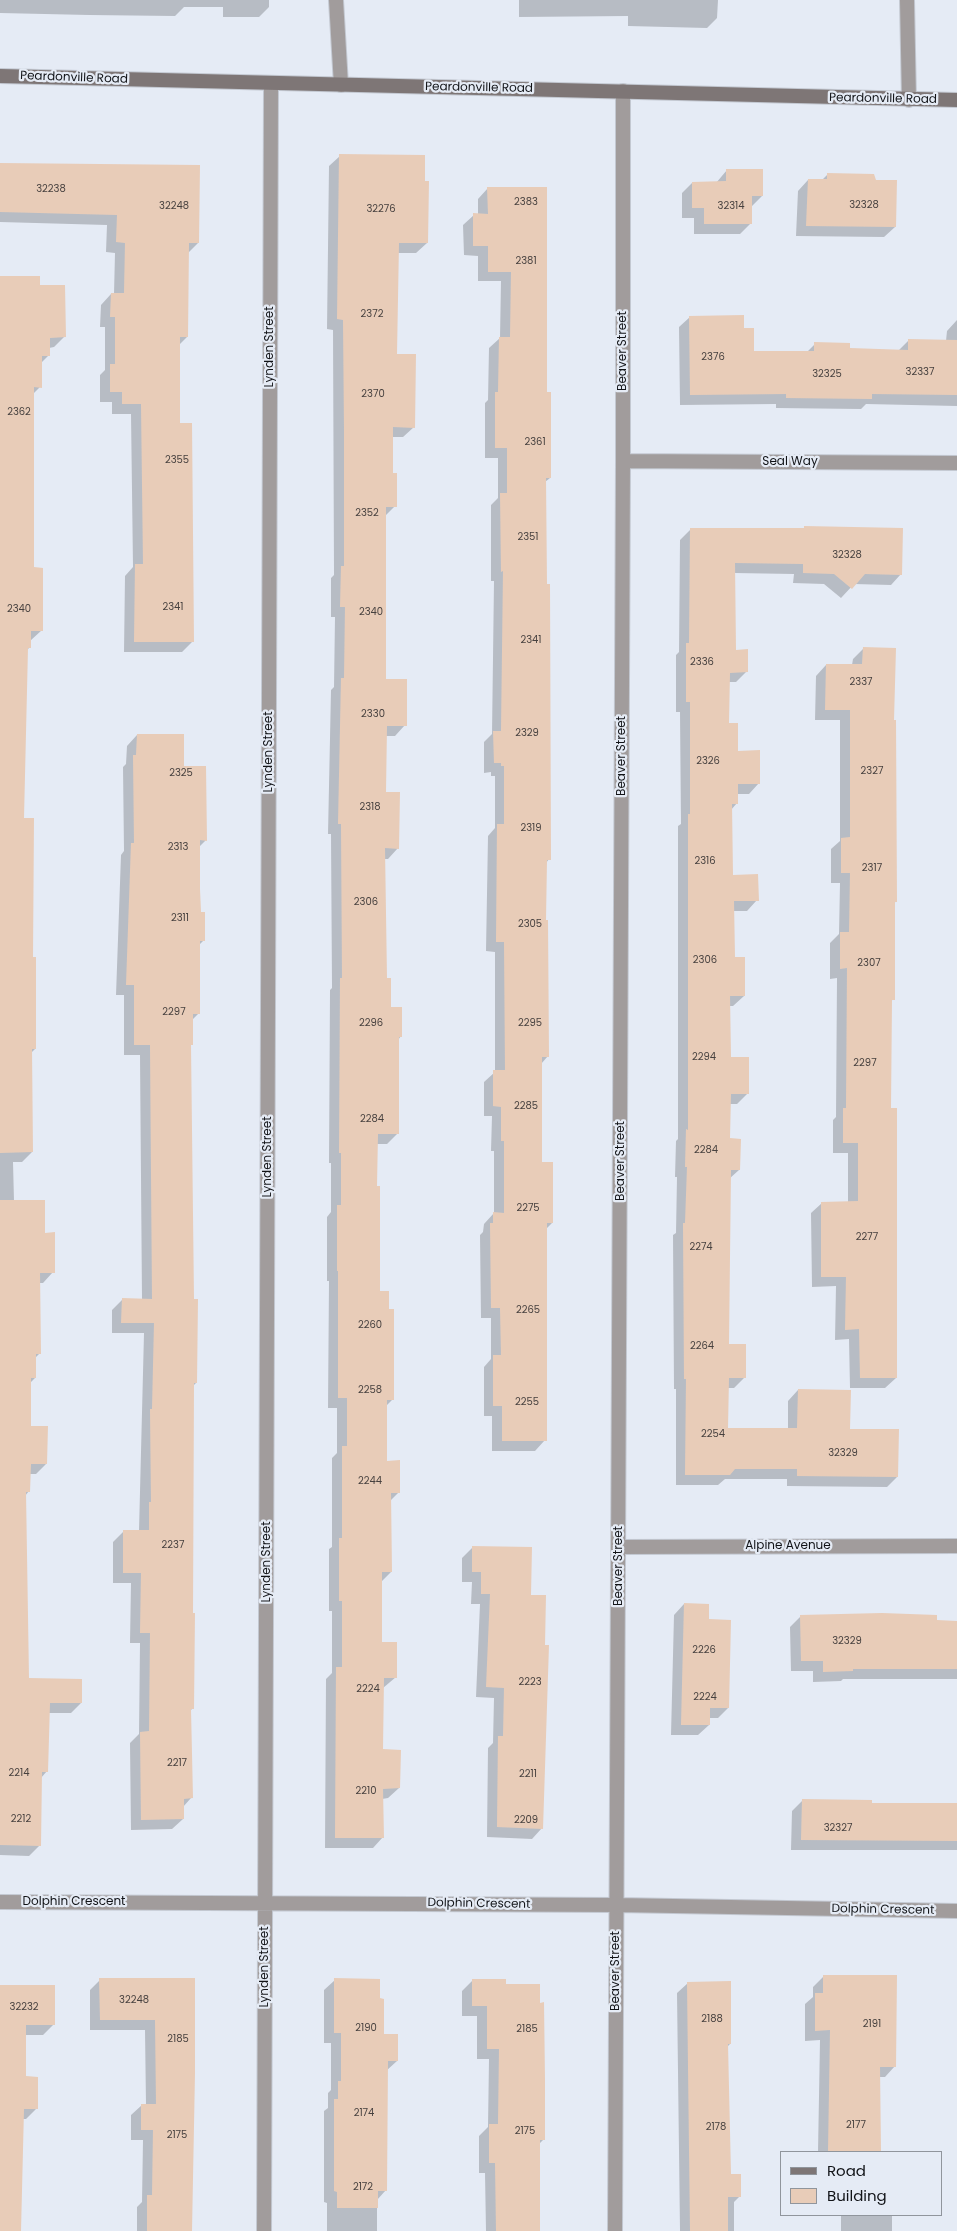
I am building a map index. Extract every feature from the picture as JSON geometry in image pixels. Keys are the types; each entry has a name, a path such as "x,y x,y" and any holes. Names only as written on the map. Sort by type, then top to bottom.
{"main road":[{"name":"Peardonville Road","path":"0,76 957,100"}],"street":[{"path":"336,0 340,85"},
{"path":"907,0 909,100"},
{"name":"Lynden Street","path":"264,2231 271,84"},
{"name":"Beaver Street","path":"615,2231 624,461 623,91"},
{"name":"Seal Way","path":"624,461 957,463"},
{"name":"Alpine Avenue","path":"619,1547 957,1546"},
{"name":"Dolphin Crescent","path":"0,1902 617,1905 957,1911"}],"building":[{"path":"339,154 425,155 425,181 429,181 428,243 399,243 397,354 416,354 415,428 393,427 393,473 397,473 397,507 386,507 386,679 407,679 407,726 387,726 386,792 400,792 399,849 385,848 387,978 391,978 391,1007 402,1007 402,1037 399,1037 399,1134 378,1134 377,1186 380,1186 380,1291 389,1291 389,1309 394,1309 394,1400 387,1400 387,1461 400,1460 400,1493 391,1493 392,1572 382,1572 382,1642 397,1642 397,1678 384,1678 383,1749 401,1750 400,1788 383,1789 384,1838 335,1838 336,1667 342,1667 342,1601 339,1601 339,1538 342,1538 342,1446 347,1446 347,1398 338,1398 337,1271 337,1205 341,1205 341,1153 339,1153 340,978 342,978 341,824 338,824 341,678 344,678 345,607 340,607 341,566 344,566 344,429 343,320 337,319"},
{"path":"0,163 200,165 199,243 189,243 188,337 180,337 180,423 192,423 194,642 134,642 135,564 143,564 141,404 122,404 122,392 110,392 110,364 115,364 115,317 110,317 111,293 124,293 125,243 116,242 117,215 0,212"},
{"path":"726,169 763,169 763,196 752,196 752,224 704,224 704,208 692,208 692,182 726,181"},
{"path":"827,173 874,174 876,180 897,180 896,227 806,226 808,179 827,179"},
{"path":"487,187 547,187 547,392 551,392 551,478 546,478 547,584 550,584 551,860 547,860 546,920 548,920 549,1057 542,1057 542,1162 553,1162 553,1223 547,1223 547,1441 502,1441 502,1406 493,1406 493,1355 501,1355 500,1308 491,1308 490,1223 493,1223 493,1212 504,1213 504,1141 501,1141 501,1107 493,1106 493,1070 505,1070 504,942 496,942 497,824 504,824 504,766 501,766 501,763 494,763 493,731 501,731 503,571 501,572 500,493 507,493 507,448 495,448 495,392 498,392 499,337 510,337 511,272 488,272 488,246 473,246 473,213 488,214"},
{"path":"0,276 40,276 40,285 65,285 66,337 50,338 50,356 42,356 42,388 34,387 34,567 43,568 43,631 31,631 31,648 28,648 24,818 34,818 33,957 36,957 36,1049 32,1049 33,1152 0,1153"},
{"path":"744,315 744,328 754,328 754,351 814,351 814,342 850,343 850,348 908,350 908,339 957,340 957,395 872,394 872,399 786,398 786,394 690,395 689,316"},
{"path":"804,526 903,528 902,575 865,574 852,589 834,574 803,573 803,564 735,563 736,650 748,649 748,672 730,673 729,723 738,723 738,751 760,750 760,784 738,784 738,804 732,804 733,875 758,874 759,901 734,901 735,957 745,957 745,996 730,996 731,1057 749,1057 749,1094 731,1094 730,1138 741,1139 740,1170 731,1170 729,1344 746,1344 746,1378 729,1378 728,1428 797,1428 798,1389 851,1390 850,1429 899,1429 898,1477 797,1476 797,1469 735,1469 730,1475 685,1475 686,1379 684,1379 683,1223 685,1223 687,1167 685,1167 686,1129 688,1130 688,814 690,814 690,702 686,702 686,643 689,643 690,528 804,528"},
{"path":"863,647 896,648 894,720 896,720 897,902 895,902 895,1000 892,1000 891,1108 897,1108 897,1378 860,1378 859,1329 845,1330 846,1277 821,1277 821,1202 858,1201 858,1143 843,1143 843,1108 846,1108 847,968 840,969 840,932 849,932 850,873 841,873 841,838 850,837 850,710 825,710 826,664 862,664"},
{"path":"137,734 184,734 184,766 206,766 207,841 200,840 201,912 205,912 205,941 200,941 200,1014 193,1014 193,1045 191,1045 194,1299 198,1299 197,1383 194,1383 193,1613 195,1613 194,1709 191,1709 193,1798 184,1799 184,1819 141,1820 140,1732 149,1731 150,1633 140,1633 141,1573 123,1573 123,1530 149,1530 149,1502 151,1502 150,1409 152,1409 154,1323 121,1323 122,1298 152,1299 150,1045 134,1045 134,985 126,985 131,843 134,843 133,755 136,755"},
{"path":"0,1200 45,1200 45,1233 55,1232 55,1273 40,1273 41,1354 36,1354 36,1378 31,1378 31,1426 48,1426 47,1464 31,1464 30,1492 26,1492 29,1678 82,1679 82,1703 50,1703 48,1772 42,1772 41,1846 0,1845"},
{"path":"472,1546 532,1547 531,1595 546,1595 545,1645 549,1645 543,1829 497,1827 498,1736 503,1736 504,1688 486,1687 490,1594 481,1594 481,1572 472,1572"},
{"path":"684,1603 709,1604 709,1619 731,1620 729,1708 710,1708 710,1725 681,1725"},
{"path":"882,1613 937,1615 937,1620 957,1621 957,1669 853,1669 853,1671 823,1672 823,1661 801,1661 800,1615"},
{"path":"802,1799 872,1800 872,1803 957,1803 957,1841 801,1840"},
{"path":"823,1975 897,1975 896,2067 880,2067 881,2151 828,2151 830,2030 815,2031 815,1993 823,1993"},
{"path":"99,1978 195,1978 192,2231 147,2231 147,2195 152,2195 153,2130 141,2130 141,2104 156,2104 155,2020 100,2020"},
{"path":"334,1978 380,1979 380,1998 384,1999 384,2034 398,2034 398,2061 388,2061 387,2191 378,2191 378,2208 337,2208 337,2192 334,2191 334,2099 338,2099 338,2081 341,2081 341,2033 334,2033"},
{"path":"472,1979 506,1979 506,1984 540,1984 540,2003 544,2002 545,2140 540,2140 540,2231 496,2231 495,2163 489,2163 489,2124 498,2124 499,2049 487,2049 487,2006 472,2006"},
{"path":"731,1981 731,2044 728,2044 731,2174 741,2174 741,2197 728,2197 728,2231 690,2231 687,1982"},
{"path":"0,1985 55,1985 55,2025 26,2025 26,2076 38,2077 38,2109 24,2109 21,2231 0,2231"}]}
